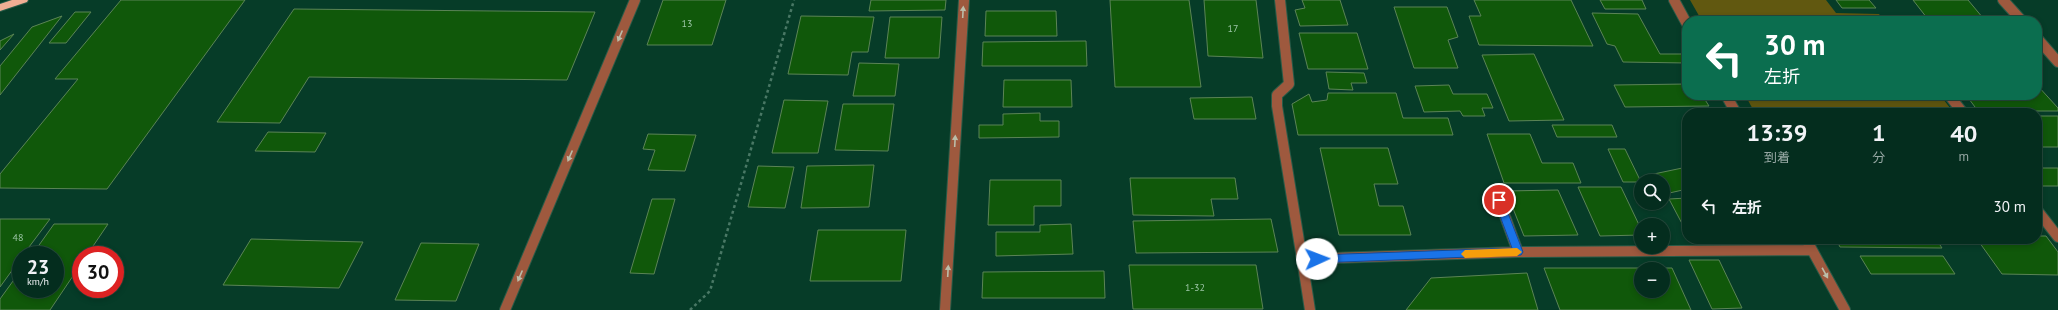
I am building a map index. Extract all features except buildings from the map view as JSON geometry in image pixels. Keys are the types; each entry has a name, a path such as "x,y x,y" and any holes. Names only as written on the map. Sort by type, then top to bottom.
{"highway":[{"path":"0,8 23,0"}],"street":[{"path":"505,310 635,0"},
{"path":"945,310 964,0"},
{"path":"1280,0 1289,84 1277,95 1277,106 1310,310"},
{"path":"1674,0 1683,16"},
{"path":"2003,0 2017,16"},
{"path":"2042,44 2058,62"},
{"path":"1953,100 1959,108"},
{"path":"1499,200 1518,252"},
{"path":"2042,216 2058,237"},
{"path":"1809,244 1845,310"},
{"path":"1302,259 1518,252 1812,250"}],"path":[{"path":"690,310 710,291 794,0"}],"shaded area":[{"path":"1690,0 1826,0 1836,13 1879,14 1880,16 1699,16"},
{"path":"1748,100 1944,100 1950,108 1752,108"}],"slow traffic":[{"path":"1465,254 1517,252"}],"route":[{"path":"1317,259 1518,252 1499,200"}]}
